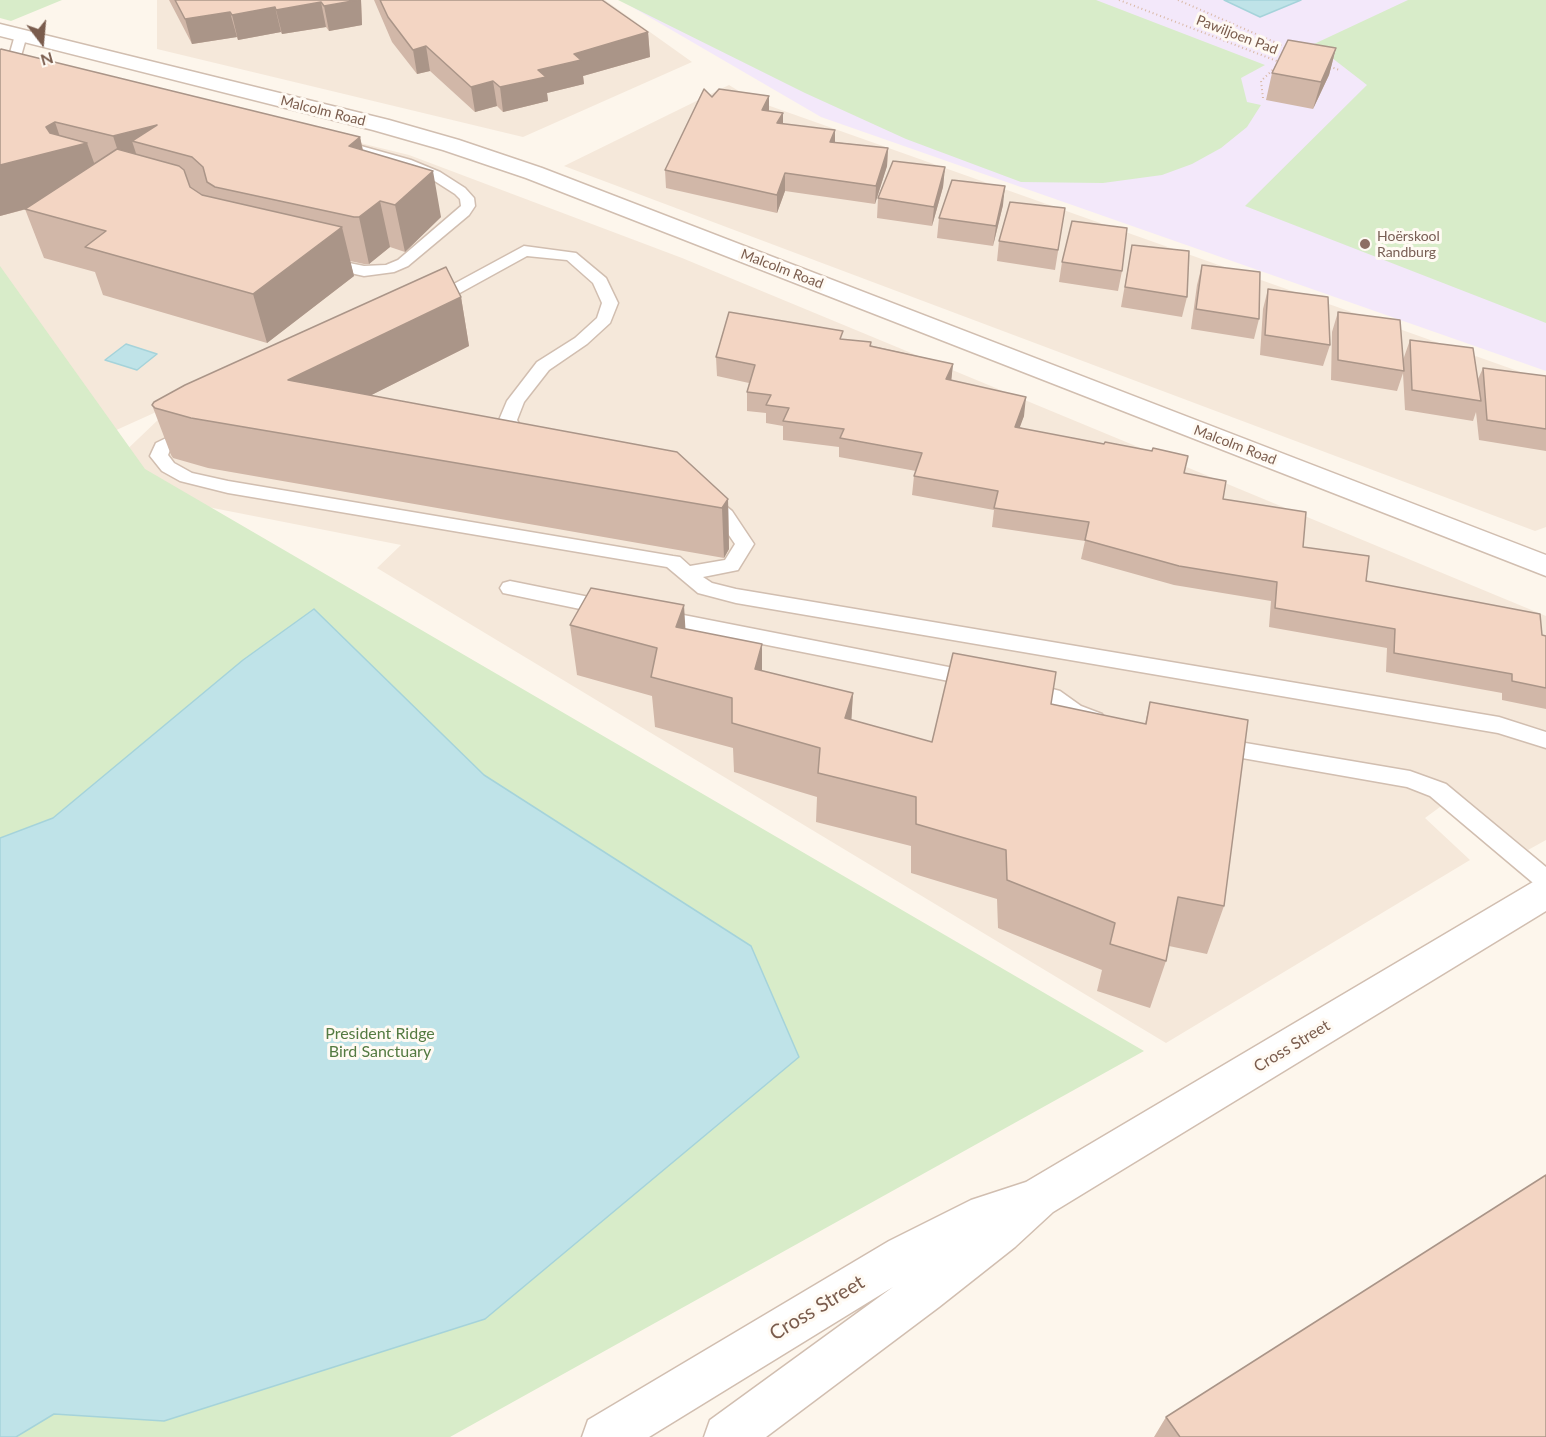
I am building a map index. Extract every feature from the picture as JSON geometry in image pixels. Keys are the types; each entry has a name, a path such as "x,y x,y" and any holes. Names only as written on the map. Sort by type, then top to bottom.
{"street":[{"name":"Malcolm Road","path":"11,33 381,125 451,145 534,173 1546,566"},
{"name":"Cross Street","path":"727,1437 949,1272 1000,1232 1038,1198 1546,893"},
{"name":"Cross Street","path":"605,1437 904,1256 986,1214 1038,1198"}],"lane":[{"path":"11,33 18,63 26,68 49,73"},
{"path":"313,260 364,271 390,269 412,256 464,212 468,206 467,198 460,191 435,175 378,154 322,140"},
{"path":"413,312 524,251 571,256 600,281 610,303 604,320 580,341 543,366 516,401 508,420 518,442 535,455"},
{"path":"204,424 162,447 159,456 168,467 186,477 228,487 673,562 705,588 736,596 1499,725 1546,740"},
{"path":"687,573 731,565 745,544 725,515 707,499 698,496"},
{"path":"510,588 998,683 1053,696 1074,711 1106,725 1117,727"},
{"path":"1191,742 1410,779 1438,790 1546,880"}],"path":[{"name":"Pawiljoen Pad","path":"1119,0 1280,63 1292,64"},
{"path":"1178,0 1279,44 1291,52"},
{"path":"1263,98 1261,81 1280,63"},
{"path":"1323,64 1339,70"}],"shaded area":[{"path":"157,0 605,0 692,62 523,137 157,49"},
{"name":"Hoërskool Randburg","path":"620,0 1546,0 1546,371 821,117"},
{"path":"14,58 409,155 682,258 1546,616 1546,840 1528,850 1459,793 1425,818 1470,860 1166,1043 377,568 401,545 152,496 116,460 161,417 238,375 81,446 0,309 0,61"},
{"path":"729,85 753,100 1546,381 1546,527 1535,531 564,166"}],"green space":[{"path":"0,0 62,0 11,21 0,18"},
{"path":"618,0 1096,0 1265,65 1241,78 1247,102 1261,105 1247,127 1221,148 1192,164 1162,175 1103,183 1021,182 906,139 805,93"},
{"path":"1408,0 1546,0 1546,323 1245,206 1367,85 1314,44"},
{"name":"President Ridge Bird Sanctuary","path":"0,266 145,469 1144,1051 450,1437 0,1437"}],"water":[{"path":"1224,0 1301,0 1260,17"},
{"path":"126,344 157,354 137,370 105,360"},
{"name":"President Ridge Bird Sanctuary","path":"314,609 484,775 751,946 799,1057 485,1319 164,1421 54,1414 16,1437 0,1437 0,838 53,818 243,660"}],"building":[{"path":"175,0 358,0 324,6 321,2 276,10 275,7 232,15 230,12 185,19"},
{"path":"380,0 602,0 648,32 574,54 581,60 538,70 546,77 500,87 493,81 471,87 426,46 413,50 388,17"},
{"path":"1288,40 1336,48 1321,82 1272,73"},
{"path":"1,49 360,137 349,146 433,171 395,205 380,201 359,217 354,217 215,187 207,182 203,167 192,157 132,141 157,125 113,136 55,122 46,127 50,133 87,143 0,165"},
{"path":"704,89 712,97 719,89 769,96 762,110 783,113 777,123 835,130 830,142 888,148 876,186 785,173 777,195 665,170"},
{"path":"117,149 179,166 184,170 190,187 202,195 342,227 253,294 85,247 106,231 25,209"},
{"path":"893,161 945,167 934,207 878,198"},
{"path":"952,180 1005,186 996,226 939,218"},
{"path":"1010,202 1065,208 1058,250 999,241"},
{"path":"1072,221 1127,228 1122,271 1062,262"},
{"path":"1132,245 1189,251 1187,297 1125,287"},
{"path":"1202,265 1260,272 1259,319 1196,309"},
{"path":"446,267 461,297 288,380 677,452 728,499 722,508 191,418 155,408 152,405 185,385"},
{"path":"1268,289 1328,297 1330,345 1265,335"},
{"path":"729,312 843,331 840,339 871,342 870,346 953,364 946,379 1026,397 1015,427 1104,444 1105,442 1152,451 1153,448 1188,456 1184,473 1226,481 1223,499 1306,512 1303,547 1369,556 1366,581 1540,614 1542,635 1546,636 1546,688 1512,681 1512,674 1394,653 1395,629 1275,608 1277,582 1179,566 1085,540 1089,522 994,508 998,491 914,476 922,453 840,438 844,429 783,421 789,408 766,405 771,395 747,392 755,365 716,357"},
{"path":"1338,312 1400,320 1404,371 1338,360"},
{"path":"1410,340 1473,348 1481,401 1412,390"},
{"path":"1483,368 1546,376 1546,429 1487,420"},
{"path":"591,588 684,605 676,627 762,644 755,669 853,693 845,718 932,742 953,653 1056,672 1051,704 1146,724 1150,702 1248,720 1224,906 1178,897 1166,961 1110,944 1115,923 1007,880 1006,850 916,824 916,797 818,773 820,748 732,723 732,698 651,677 657,648 570,625"},
{"path":"1546,1175 1546,1437 1180,1437 1166,1417"}],"place":[{"name":"Hoërskool Randburg","path":"1365,244"}]}
